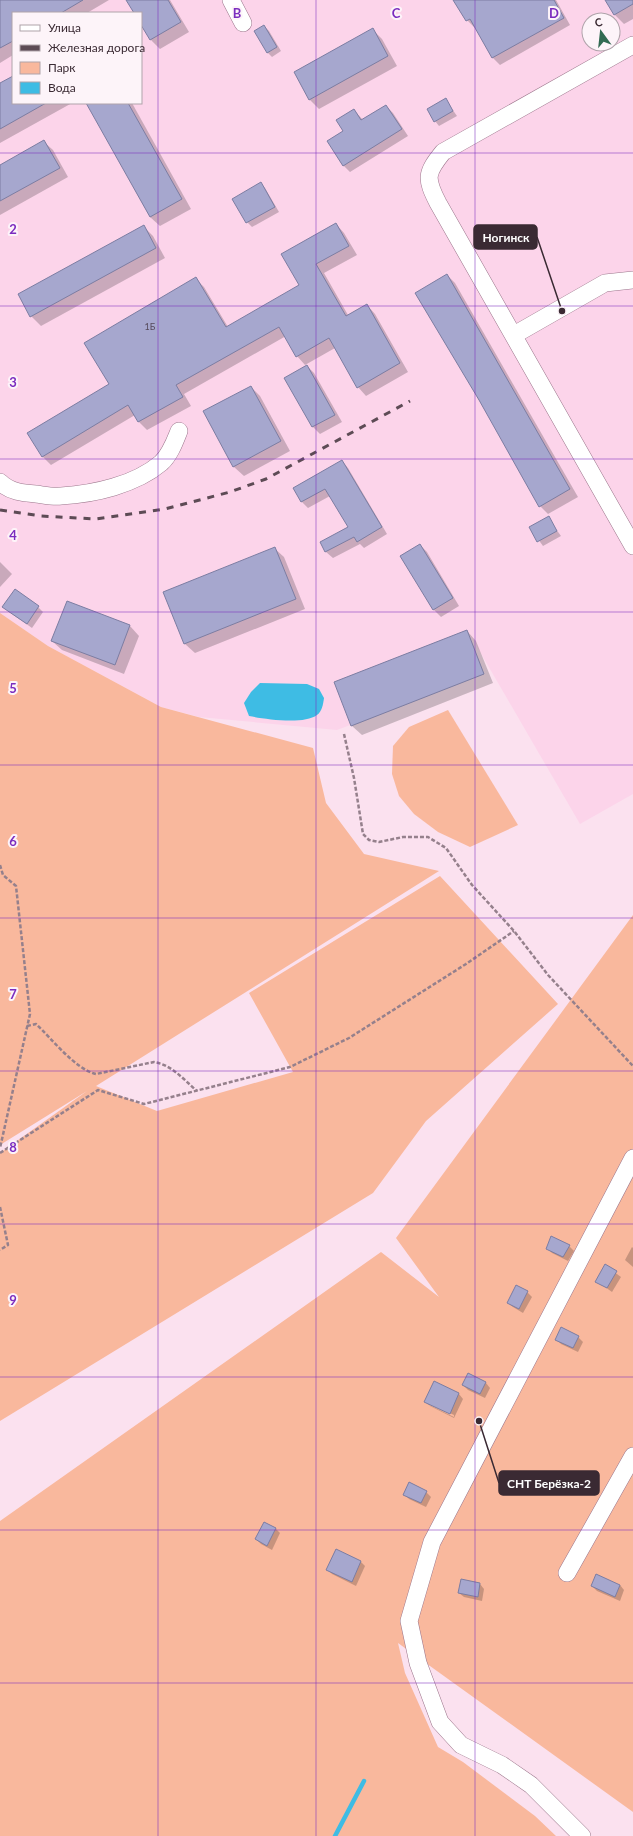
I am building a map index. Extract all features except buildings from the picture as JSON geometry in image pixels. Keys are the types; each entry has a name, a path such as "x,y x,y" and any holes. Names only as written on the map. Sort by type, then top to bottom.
{"lane":[{"path":"231,0 243,23"},
{"path":"633,45 443,152 430,167 429,178 431,190 633,546"},
{"path":"514,336 605,283 633,280"},
{"path":"0,482 5,487 20,492 60,496 104,490 138,477 162,462 173,446 178,431"},
{"path":"582,1836 531,1785 502,1765 461,1745 440,1722 418,1663 409,1621 432,1542 633,1158"},
{"path":"568,1573 633,1456"}],"path":[{"path":"344,734 354,778 363,834 369,840 379,842 403,837 428,837 446,848 472,885 514,931 548,975 633,1066"},
{"path":"0,865 3,875 16,886 30,1014 0,1148"},
{"path":"0,1153 98,1090 144,1104 290,1067 349,1038 466,964 514,931"},
{"path":"27,1026 36,1024 71,1058 88,1072 96,1074 154,1062 162,1063 175,1071 196,1091"},
{"path":"0,1207 8,1246 0,1250"}],"shaded area":[{"path":"0,0 633,0 633,794 580,824 469,633 484,674 337,730 199,717 161,707 48,646 0,613"}],"green space":[{"path":"0,613 48,646 161,707 313,748 326,803 364,854 439,871 96,1086 157,1111 293,1072 249,993 440,876 558,1004 426,1121 373,1193 0,1421 0,1153 87,1091 0,1145"},
{"path":"448,710 518,825 470,847 438,832 414,814 399,796 392,774 393,746 409,727"},
{"path":"633,915 633,1812 398,1643 405,1673 438,1747 463,1762 535,1816 556,1836 0,1836 0,1521 381,1252 439,1297 396,1238"}],"water":[{"path":"260,683 307,684 319,689 324,698 323,705 317,715 303,720 294,721 264,719 249,716 244,703 251,692"}],"waterway":[{"path":"335,1836 364,1781"}],"railway":[{"path":"0,510 41,516 96,519 165,509 230,492 266,479 410,401"}],"place":[{"name":"Ногинск","path":"562,311"},
{"name":"СНТ Берёзка-2","path":"479,1421"}]}
